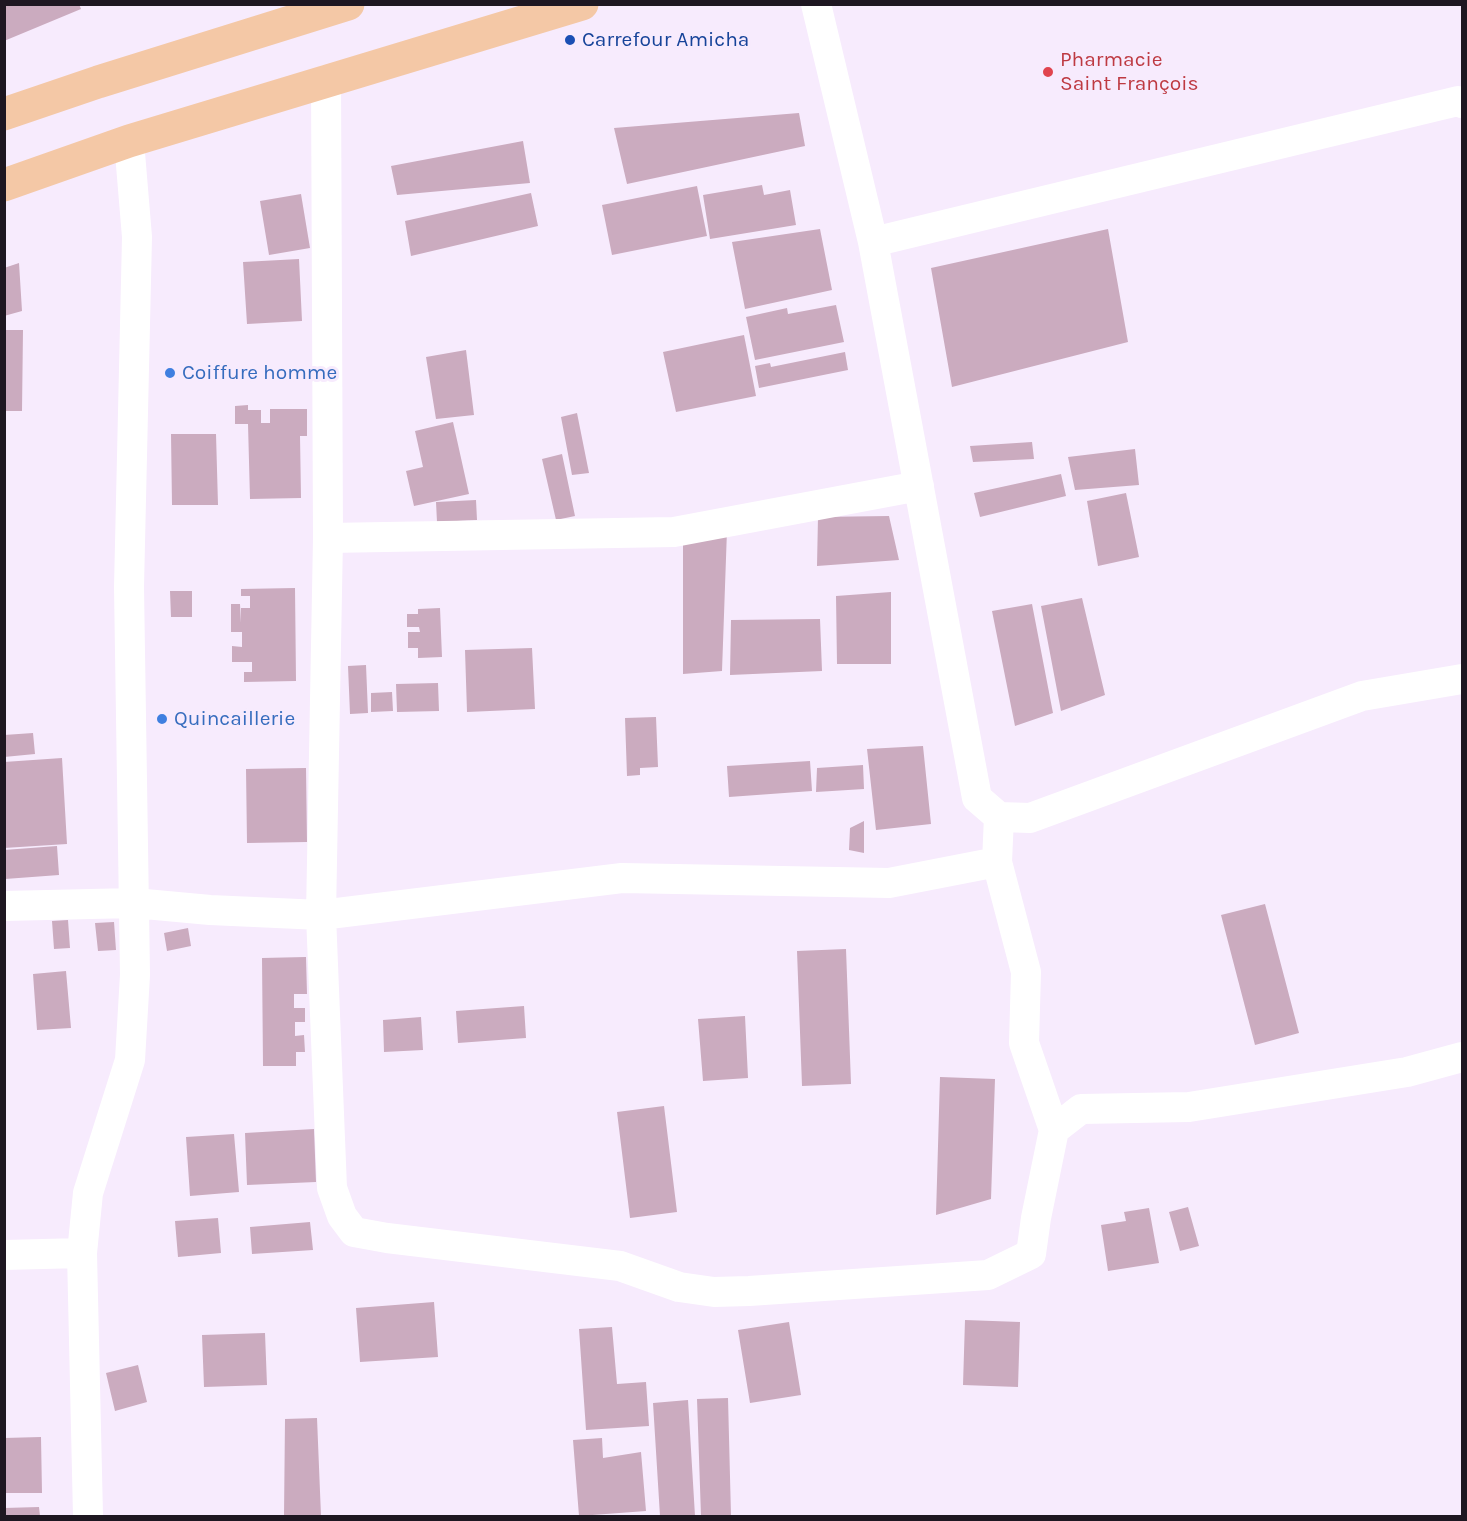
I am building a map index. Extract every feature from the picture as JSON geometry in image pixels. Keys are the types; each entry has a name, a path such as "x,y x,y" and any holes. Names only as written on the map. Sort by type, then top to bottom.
{"main road":[{"path":"4,114 98,82 348,4"},
{"path":"4,184 129,141 582,4"}],"street":[{"path":"816,4 873,242 977,798 999,817 1030,818 1362,696 1462,680"},
{"path":"326,80 328,538 321,915 332,1188 342,1216 354,1232 620,1266 679,1287 714,1292 988,1275 1031,1254 1054,1130 1024,1043 1026,972 997,862 999,817"},
{"path":"873,242 1458,100 1462,103"},
{"path":"88,1516 82,1253 88,1192 130,1060 135,975 129,586 137,237 129,141"},
{"path":"328,538 674,532 919,486"},
{"path":"4,906 134,903 210,910 321,915 622,878 889,883 997,862"},
{"path":"1054,1130 1081,1109 1189,1107 1407,1072 1462,1057"},
{"path":"4,1255 82,1253"}],"building":[{"path":"4,4 79,4 81,9 4,41"},
{"path":"799,113 805,146 627,184 614,128"},
{"path":"523,141 530,183 397,195 391,166"},
{"path":"762,185 764,195 790,190 796,225 710,239 703,195"},
{"path":"697,186 707,236 612,255 602,205"},
{"path":"531,193 538,226 411,256 405,221"},
{"path":"301,194 310,248 269,255 260,201"},
{"path":"820,229 832,290 745,309 732,242"},
{"path":"1108,229 1128,342 952,387 931,268"},
{"path":"299,259 302,321 247,324 243,262"},
{"path":"19,263 22,311 4,316 4,268"},
{"path":"836,305 844,342 755,360 746,317 787,308 788,314"},
{"path":"4,330 23,330 22,411 4,411"},
{"path":"744,335 756,396 676,412 663,352"},
{"path":"466,350 474,415 436,419 426,357"},
{"path":"845,352 848,370 759,388 755,366 770,363 771,367"},
{"path":"248,405 248,410 261,410 261,423 270,423 270,409 307,409 307,436 300,436 301,498 250,499 248,424 235,424 235,406"},
{"path":"577,413 589,473 572,475 561,417"},
{"path":"453,422 469,494 414,506 406,471 423,467 415,431"},
{"path":"171,434 216,434 218,505 172,505"},
{"path":"1032,442 1034,459 973,462 970,446"},
{"path":"1135,449 1139,485 1075,490 1068,457"},
{"path":"562,454 575,516 556,520 542,459"},
{"path":"1061,474 1066,496 980,517 974,493"},
{"path":"1126,493 1139,557 1098,566 1087,501"},
{"path":"476,500 477,520 437,522 436,502"},
{"path":"889,516 899,560 817,566 818,517"},
{"path":"727,530 722,671 683,674 683,534"},
{"path":"295,588 296,681 244,682 244,672 252,672 252,662 232,662 232,646 242,647 242,632 231,632 231,604 240,604 241,623 241,608 250,608 250,596 241,596 241,589"},
{"path":"170,591 192,591 192,617 171,617"},
{"path":"891,592 891,664 837,664 836,596"},
{"path":"1082,598 1105,695 1061,711 1041,606"},
{"path":"1032,604 1053,713 1015,726 992,611"},
{"path":"440,608 442,657 418,658 418,648 408,648 408,632 420,632 419,627 407,627 407,614 418,614 418,609"},
{"path":"820,619 822,671 730,675 731,620"},
{"path":"532,648 535,709 467,712 465,650"},
{"path":"366,665 368,713 350,714 348,666"},
{"path":"438,683 439,711 397,712 396,684"},
{"path":"392,692 393,711 371,712 371,693"},
{"path":"656,717 658,767 640,768 640,775 627,776 625,718"},
{"path":"33,733 35,754 4,757 4,735"},
{"path":"923,746 931,824 876,830 867,749"},
{"path":"62,758 67,844 4,848 4,762"},
{"path":"810,761 812,791 729,797 727,766"},
{"path":"863,765 864,789 816,792 817,768"},
{"path":"306,768 307,842 247,843 246,769"},
{"path":"864,821 864,853 849,850 850,828"},
{"path":"57,846 59,875 5,879 4,850"},
{"path":"1265,904 1299,1033 1255,1045 1221,915"},
{"path":"68,920 70,948 54,949 52,921"},
{"path":"114,922 116,950 98,951 95,923"},
{"path":"188,928 191,946 167,951 164,933"},
{"path":"846,949 851,1084 802,1086 797,951"},
{"path":"306,957 307,994 294,994 294,1008 305,1008 305,1022 295,1022 295,1036 304,1035 305,1052 296,1052 296,1066 263,1066 262,958"},
{"path":"66,971 71,1028 37,1030 33,974"},
{"path":"524,1006 526,1038 458,1043 456,1011"},
{"path":"745,1016 748,1078 703,1081 698,1019"},
{"path":"421,1017 423,1050 384,1052 383,1020"},
{"path":"940,1077 995,1079 991,1199 936,1215"},
{"path":"664,1106 677,1212 630,1218 617,1112"},
{"path":"314,1129 316,1182 247,1185 245,1133"},
{"path":"234,1134 239,1192 190,1196 186,1137"},
{"path":"1188,1207 1199,1246 1180,1251 1169,1212"},
{"path":"1149,1208 1159,1263 1108,1271 1101,1225 1126,1221 1124,1212"},
{"path":"218,1218 221,1253 178,1257 175,1221"},
{"path":"310,1222 313,1250 252,1254 250,1227"},
{"path":"434,1302 438,1357 360,1362 356,1308"},
{"path":"965,1320 1020,1322 1018,1387 963,1385"},
{"path":"789,1322 801,1395 750,1403 738,1330"},
{"path":"612,1327 617,1384 646,1382 649,1426 586,1430 579,1329"},
{"path":"265,1333 267,1385 204,1387 202,1335"},
{"path":"138,1365 147,1402 115,1411 106,1373"},
{"path":"728,1398 731,1516 701,1516 697,1399"},
{"path":"688,1400 695,1516 660,1516 653,1403"},
{"path":"317,1418 321,1516 284,1516 285,1419"},
{"path":"41,1437 42,1493 4,1493 4,1438"},
{"path":"602,1438 603,1458 641,1452 646,1511 579,1516 573,1440"},
{"path":"39,1507 40,1516 4,1516 4,1508"}],"place":[{"name":"Carrefour Amicha","path":"570,40"},
{"name":"Pharmacie Saint François","path":"1048,72"},
{"name":"Coiffure homme","path":"170,373"},
{"name":"Quincaillerie","path":"162,719"}]}
